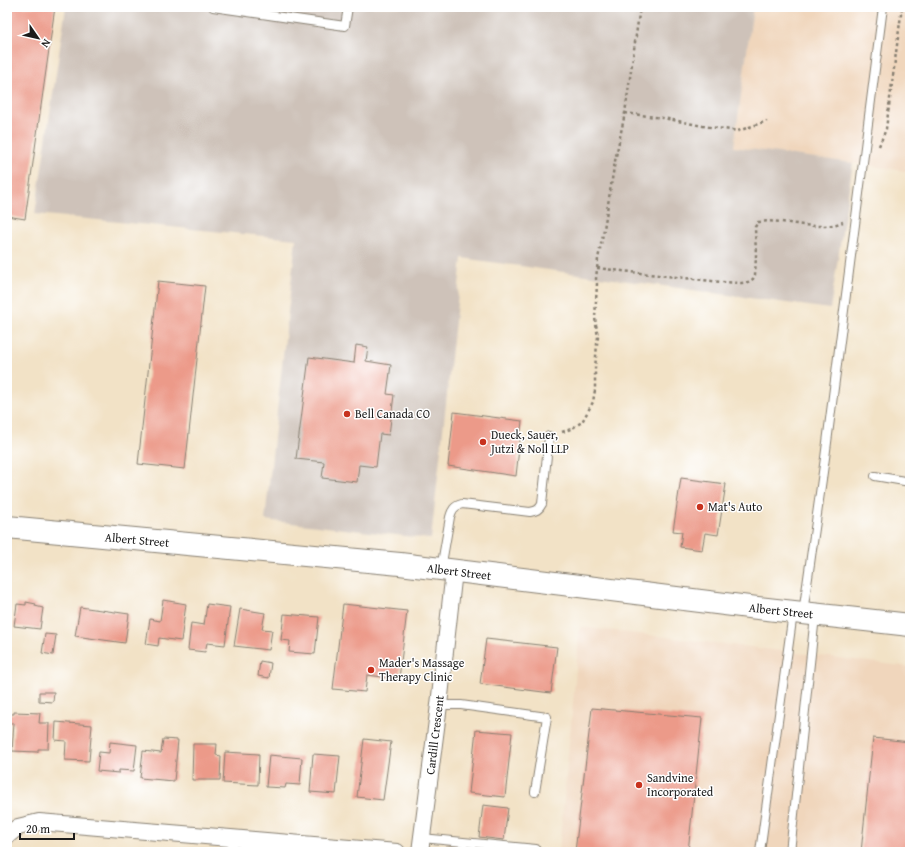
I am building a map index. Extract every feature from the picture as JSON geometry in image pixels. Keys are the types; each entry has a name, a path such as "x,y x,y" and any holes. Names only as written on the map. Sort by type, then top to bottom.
{"street":[{"name":"Albert Street","path":"7,527 400,564 910,625"},
{"name":"Cardill Crescent","path":"421,845 439,705 447,570"},
{"path":"7,836 18,827 39,822 397,852"}],"lane":[{"path":"213,7 345,26 348,7"},
{"path":"760,852 804,613 857,218 883,7"},
{"path":"447,570 450,517 453,509 457,506 462,504 530,512 535,512 540,507 542,504 549,436"},
{"path":"875,476 910,482"},
{"path":"790,852 804,613"},
{"path":"439,705 461,705 547,717 535,792"},
{"path":"421,845 536,849 536,852"}],"path":[{"path":"549,436 563,432 582,422 593,402 598,337 595,318 597,268 615,161 625,113 640,7"},
{"path":"882,139 886,129 902,7"},
{"path":"625,113 738,131 766,121"},
{"path":"597,268 721,282 748,282 753,279 755,275 755,227 758,222 822,226 837,224 857,218"}],"shaded area":[{"path":"66,7 753,7 734,147 853,163 830,309 462,258 431,539 265,520 296,239 35,214"},
{"path":"753,7 910,7 910,172 734,147"},
{"path":"580,627 910,667 910,852 559,852"}],"building":[{"path":"7,7 55,7 25,219 7,216"},
{"path":"158,281 205,286 185,469 138,464"},
{"name":"Bell Canada CO","path":"356,345 368,347 366,361 391,365 387,394 394,395 389,435 380,434 376,467 359,465 357,482 322,478 324,462 296,459 309,357 354,363"},
{"path":"454,412 522,421 516,476 448,466"},
{"path":"681,478 726,484 718,535 705,533 702,550 680,547 682,532 673,531"},
{"path":"163,600 186,604 181,641 159,638 158,646 146,644 150,619 160,621"},
{"path":"26,602 36,604 35,606 43,608 40,629 14,626 17,604 26,605"},
{"path":"207,604 230,607 225,645 207,643 205,652 188,650 191,623 204,625"},
{"path":"343,604 407,611 399,679 367,675 365,692 333,689"},
{"path":"80,607 129,614 125,643 75,636"},
{"path":"240,609 265,613 262,629 272,630 269,650 234,646"},
{"path":"284,614 319,617 315,654 289,652 290,641 281,640"},
{"path":"45,634 56,635 53,655 42,653"},
{"path":"486,639 557,647 551,693 480,684"},
{"path":"260,661 271,663 269,678 258,676"},
{"path":"39,692 54,692 53,702 39,701"},
{"name":"Sandvine Incorporated","path":"592,708 702,718 688,852 575,852"},
{"path":"14,712 40,713 39,723 49,723 48,749 38,749 38,752 12,751 14,723 7,723 7,714 14,714"},
{"path":"56,722 92,725 89,761 65,760 66,741 55,740"},
{"path":"476,730 512,733 505,797 469,793"},
{"path":"873,738 910,742 910,852 861,852"},
{"path":"163,739 178,740 174,781 140,778 143,751 161,753"},
{"path":"364,739 391,742 383,800 357,797"},
{"path":"110,742 137,745 134,771 119,770 119,773 97,771 99,752 109,753"},
{"path":"193,744 217,744 216,755 221,756 220,780 192,780"},
{"path":"225,752 259,754 258,785 223,783"},
{"path":"313,754 340,756 336,794 310,792"},
{"path":"269,755 302,758 300,785 286,784 285,788 266,787"},
{"path":"483,805 508,808 504,840 479,837"}],"place":[{"name":"Bell Canada CO","path":"347,414"},
{"name":"Dueck, Sauer, Jutzi & Noll LLP","path":"483,442"},
{"name":"Mat's Auto","path":"700,507"},
{"name":"Mader's Massage Therapy Clinic","path":"371,670"},
{"name":"Sandvine Incorporated","path":"639,785"}]}
